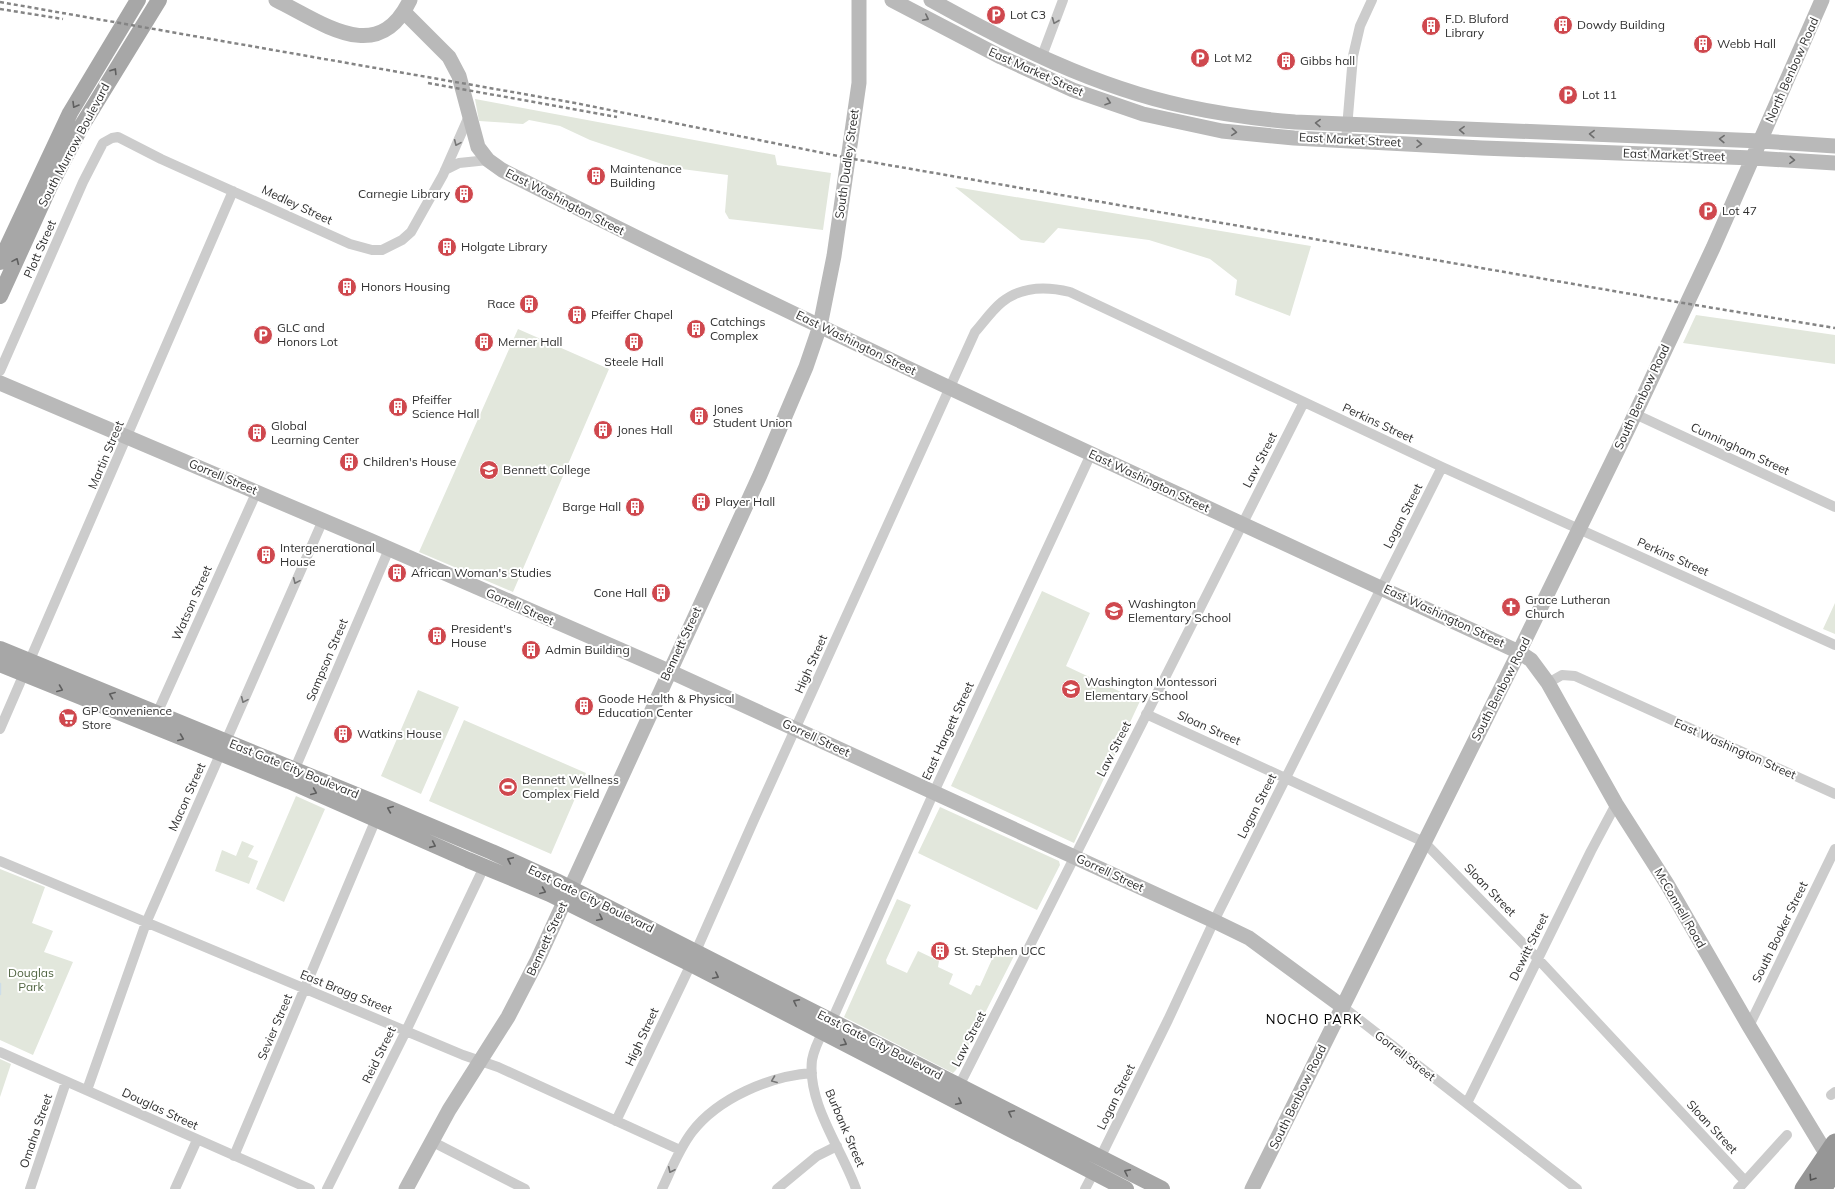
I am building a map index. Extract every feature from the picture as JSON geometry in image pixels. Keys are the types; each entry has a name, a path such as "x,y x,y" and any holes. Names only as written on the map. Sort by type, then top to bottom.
{"highway":[{"path":"1804,1189 1827,1143"},
{"path":"1822,1189 1835,1169"}],"main road":[{"name":"South Murrow Boulevard","path":"0,262 70,113 138,0"},
{"name":"South Murrow Boulevard","path":"0,296 50,186 74,139 97,99 159,0"},
{"name":"East Gate City Boulevard","path":"0,649 27,668 292,775 492,852 568,894 694,957 1097,1165 1162,1189"},
{"name":"East Gate City Boulevard","path":"0,664 27,668"},
{"name":"East Gate City Boulevard","path":"292,775 376,819 484,867 568,894"},
{"name":"East Gate City Boulevard","path":"827,1026 959,1086 1097,1165 1126,1189"}],"street":[{"name":"East Washington Street","path":"276,0 334,29 354,36 369,36 383,32 395,24 407,6 449,57 459,76 478,147 488,160 502,170 594,217 950,388 1520,652"},
{"name":"South Dudley Street","path":"820,326 834,256 859,83 859,0"},
{"name":"East Market Street","path":"892,0 1001,57 1073,90 1144,114 1222,131 1294,138 1485,148 1753,158 1835,163"},
{"name":"East Market Street","path":"931,0 970,22 1042,56 1106,83 1182,106 1241,117 1348,125 1761,141 1835,146"},
{"path":"1042,56 1063,0"},
{"path":"1346,140 1353,56 1360,26 1372,0"},
{"name":"North Benbow Road","path":"1761,141 1822,0"},
{"name":"Medley Street","path":"107,140 118,137 350,244 372,250 382,250 402,240 411,232 445,170 469,116"},
{"path":"1485,148 1486,143 1491,139 1555,133"},
{"name":"Plott Street","path":"0,372 83,182 100,148 107,140"},
{"name":"South Benbow Road","path":"1252,1189 1580,529 1713,248 1761,141"},
{"path":"445,170 459,163 488,160"},
{"name":"Martin Street","path":"0,729 128,437 233,191"},
{"name":"Perkins Street","path":"950,388 974,332 1002,302 1018,293 1035,288 1051,287 1070,292 1442,467 1835,645"},
{"name":"Bennett Street","path":"406,1189 431,1141 496,1037 524,987 760,475 806,367 820,326"},
{"name":"Gorrell Street","path":"0,383 323,520 669,671 1074,856 1249,938 1343,1007 1577,1189"},
{"name":"High Street","path":"616,1121 694,957 950,388"},
{"name":"Law Street","path":"959,1086 1304,402"},
{"name":"Cunningham Street","path":"1634,414 1835,507"},
{"name":"East Hargett Street","path":"827,1026 1091,454"},
{"name":"Logan Street","path":"1085,1189 1168,1020 1214,921 1442,467"},
{"name":"Watson Street","path":"154,720 256,492"},
{"name":"Macon Street","path":"87,1090 146,923 323,520"},
{"name":"Sampson Street","path":"292,775 389,549"},
{"name":"McConnell Road","path":"1520,652 1531,660 1548,683 1616,804 1667,884 1749,1026 1827,1143 1835,1169"},
{"name":"East Washington Street","path":"1548,683 1562,675 1575,676 1835,794"},
{"name":"Sloan Street","path":"1146,714 1286,777 1424,842 1538,959 1742,1185"},
{"name":"Dewitt Street","path":"1467,1103 1616,804"},
{"name":"Sevier Street","path":"234,1156 376,819"},
{"name":"South Booker Street","path":"1749,1026 1835,849"},
{"name":"East Bragg Street","path":"0,861 305,990 498,1068 680,1150"},
{"name":"Reid Street","path":"327,1189 406,1031 484,867"},
{"name":"Burbank Street","path":"827,1026 814,1052 812,1073 816,1096 856,1189"},
{"name":"Douglas Street","path":"0,1052 310,1189"},
{"path":"662,1189 680,1150 692,1132 704,1119 720,1107 745,1092 786,1076 812,1073"},
{"name":"Omaha Street","path":"30,1189 66,1082"},
{"path":"1742,1185 1787,1135"},
{"path":"175,1189 197,1140"},
{"path":"431,1141 525,1189"},
{"path":"777,1189 817,1156 837,1146"}],"green space":[{"path":"475,99 775,155 777,165 831,173 823,230 729,219 725,212 728,175 674,168 590,140 560,126 529,120 523,124 479,121"},
{"path":"955,187 1311,246 1290,316 1235,295 1237,280 1210,259 1149,240 1058,228 1044,243 1021,240"},
{"path":"1696,315 1835,335 1835,364 1683,343"},
{"path":"518,329 609,369 513,592 419,552"},
{"path":"1042,591 1090,613 1066,666 1140,701 1074,843 951,786"},
{"path":"1835,603 1835,634 1823,629"},
{"path":"418,690 459,707 421,794 381,776"},
{"name":"Bennett Wellness Complex Field","path":"464,720 586,773 551,854 429,801"},
{"path":"296,796 325,809 284,902 256,889"},
{"path":"940,807 1059,861 1060,865 1037,910 918,853"},
{"path":"242,841 254,846 248,857 258,861 249,884 215,871 222,850 236,856"},
{"name":"Douglas Park","path":"0,869 45,887 32,923 53,931 44,952 73,962 33,1055 0,1040"},
{"path":"897,899 911,905 886,960 887,964 907,973 918,951 939,961 938,967 953,974 949,984 971,995 976,985 980,986 997,948 1014,956 956,1070 953,1073 844,1017"},
{"path":"0,1059 11,1064 0,1097"}],"waterway":[{"path":"0,984 0,994"}],"railway":[{"path":"0,2 575,103 848,158 1835,328"},
{"path":"0,9 63,19"},
{"path":"428,83 617,117"}],"place":[{"name":"Lot C3","path":"996,15"},
{"name":"Dowdy Building","path":"1563,25"},
{"name":"F.D. Bluford Library","path":"1431,26"},
{"name":"Webb Hall","path":"1703,44"},
{"name":"Lot M2","path":"1200,58"},
{"name":"Gibbs hall","path":"1286,61"},
{"name":"Lot 11","path":"1568,95"},
{"name":"Maintenance Building","path":"596,176"},
{"name":"Carnegie Library","path":"464,194"},
{"name":"Lot 47","path":"1708,211"},
{"name":"Holgate Library","path":"447,247"},
{"name":"Honors Housing","path":"347,287"},
{"name":"Race","path":"529,304"},
{"name":"Pfeiffer Chapel","path":"577,315"},
{"name":"Catchings Complex","path":"696,329"},
{"name":"GLC and Honors Lot","path":"263,335"},
{"name":"Merner Hall","path":"484,342"},
{"name":"Steele Hall","path":"634,342"},
{"name":"Pfeiffer Science Hall","path":"398,407"},
{"name":"Jones Student Union","path":"699,416"},
{"name":"Jones Hall","path":"603,430"},
{"name":"Global Learning Center","path":"257,433"},
{"name":"Children's House","path":"349,462"},
{"name":"Bennett College","path":"489,470"},
{"name":"Player Hall","path":"701,502"},
{"name":"Barge Hall","path":"635,507"},
{"name":"Intergenerational House","path":"266,555"},
{"name":"African Woman's Studies","path":"397,573"},
{"name":"Cone Hall","path":"661,593"},
{"name":"Grace Lutheran Church","path":"1511,607"},
{"name":"Washington Elementary School","path":"1114,611"},
{"name":"President's House","path":"437,636"},
{"name":"Admin Building","path":"531,650"},
{"name":"Washington Montessori Elementary School","path":"1071,689"},
{"name":"Goode Health & Physical Education Center","path":"584,706"},
{"name":"GP Convenience Store","path":"68,718"},
{"name":"Watkins House","path":"343,734"},
{"name":"Bennett Wellness Complex Field","path":"508,787"},
{"name":"St. Stephen UCC","path":"940,951"}],"district":[{"name":"NOCHO PARK","path":"1314,1019"}]}
